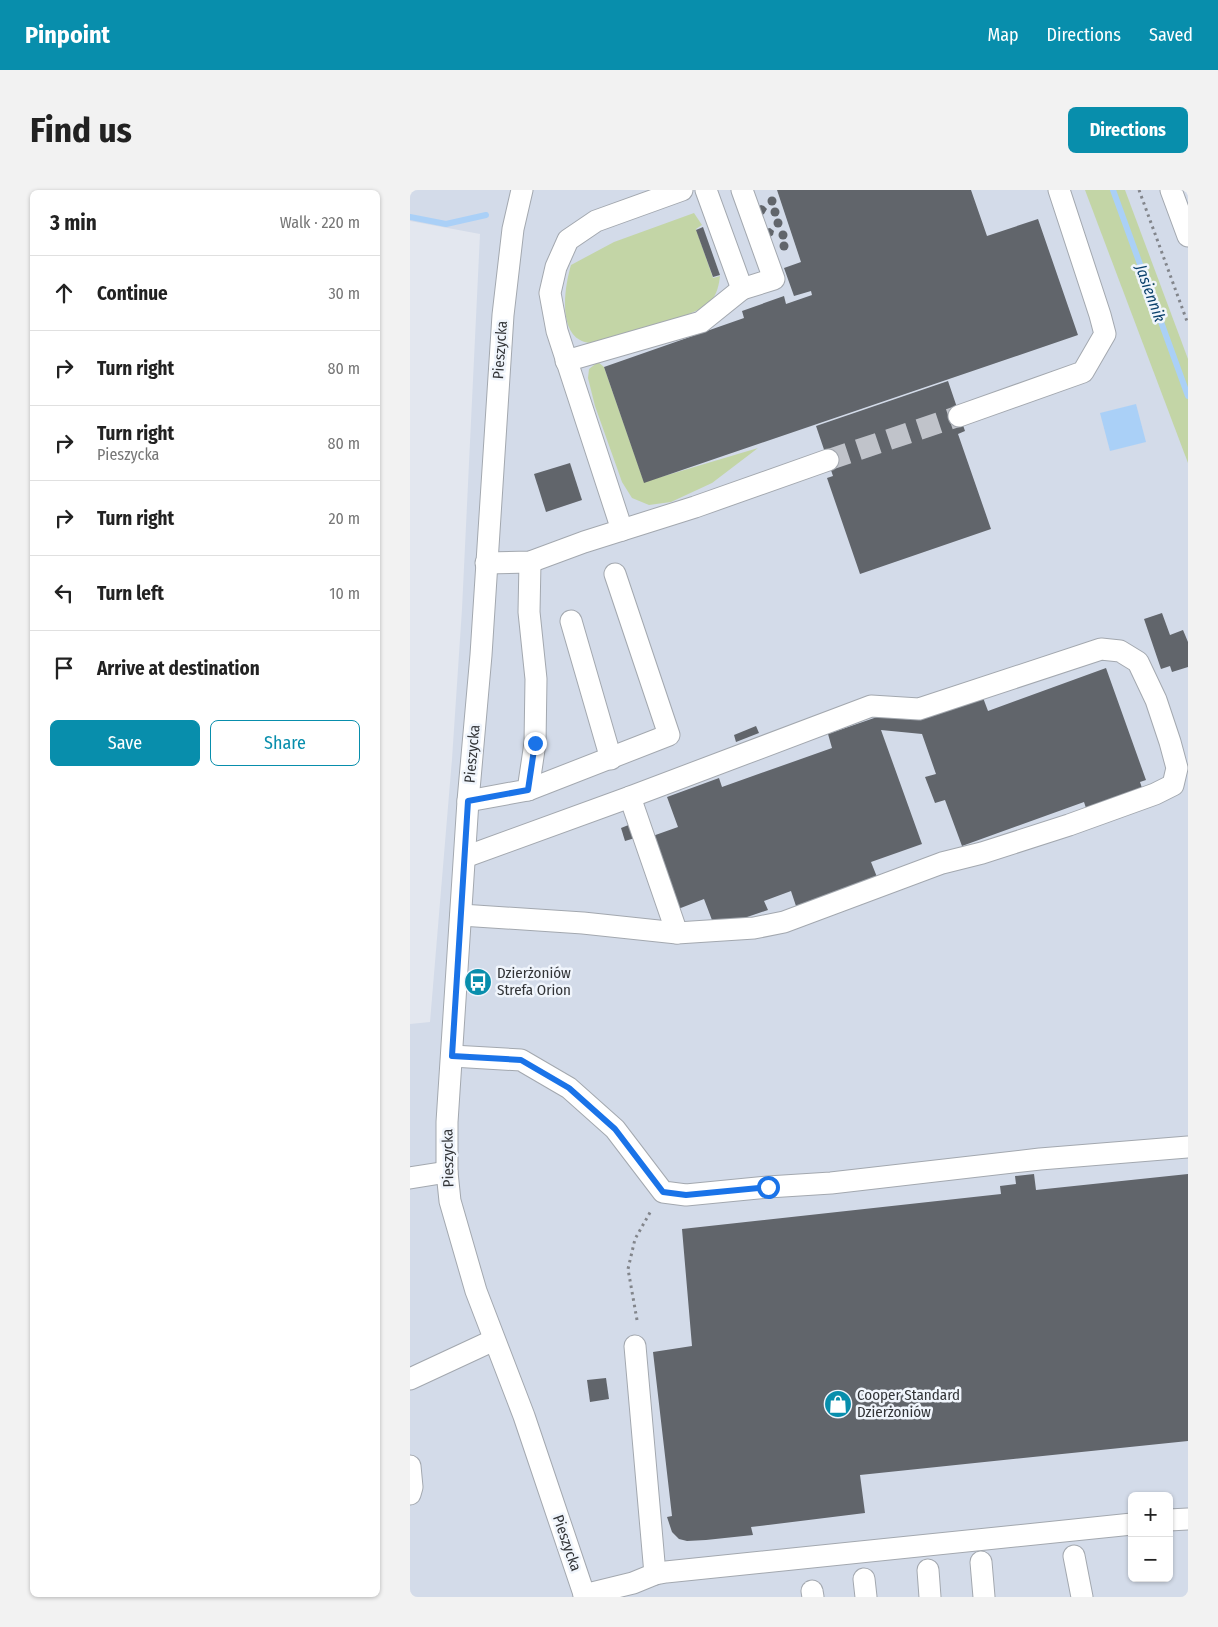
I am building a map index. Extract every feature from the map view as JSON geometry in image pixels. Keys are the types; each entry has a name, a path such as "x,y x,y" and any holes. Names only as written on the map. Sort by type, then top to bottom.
{"street":[{"name":"Pieszycka","path":"522,190 513,229 503,315 481,655 468,801 447,1122 447,1172 450,1200 476,1291 524,1416 585,1596"},
{"path":"622,530 566,361 557,331 550,293 556,267 568,240 596,221 682,190"},
{"path":"706,190 742,289"},
{"path":"566,361 701,322 742,289 774,279 742,190"},
{"path":"959,416 1083,372 1105,334 1059,190"},
{"path":"1171,190 1188,236"},
{"path":"486,564 530,562 828,460"},
{"path":"528,790 535,743 536,679 529,612 530,562"},
{"path":"468,801 528,790 669,735 615,574"},
{"path":"571,621 611,759"},
{"path":"461,915 583,923 677,933 754,928 784,922 942,863 999,848 1155,794 1173,785 1177,768 1156,700 1138,662 1120,651 1101,649 919,709 871,706 630,797 465,856"},
{"path":"630,797 677,933"},
{"path":"452,1056 521,1060 569,1088 615,1129 663,1192 686,1195 831,1183 1040,1159 1188,1147"},
{"path":"410,1178 447,1172"},
{"path":"410,1379 494,1340"},
{"path":"635,1346 655,1574"},
{"path":"410,1466 412,1487 410,1494"},
{"path":"1173,1520 1188,1519"},
{"path":"585,1596 640,1590 655,1574 1128,1524"},
{"path":"1074,1556 1082,1597"},
{"path":"981,1562 984,1597"},
{"path":"928,1570 930,1597"}],"path":[{"path":"1139,190 1188,324"},
{"path":"637,1320 628,1269 635,1239 663,1192"}],"shaded area":[{"path":"410,190 1188,190 1188,1597 410,1597 410,1024 430,1022 452,759 462,609 480,234 410,221"}],"green space":[{"path":"1085,190 1125,190 1188,359 1188,463"},
{"path":"694,213 702,225 696,229 713,278 720,276 715,295 711,301 704,307 675,319 596,344 582,341 573,334 568,326 565,306 565,294 571,265 614,242"},
{"path":"598,362 604,367 644,482 758,448 712,483 671,502 649,505 632,498 622,482 595,406 588,378 589,369"}],"water":[{"path":"1136,404 1146,442 1110,451 1100,413"}],"building":[{"path":"777,190 971,190 987,236 1038,219 1078,335 644,483 604,367 744,318 742,311 784,296 786,304 812,295 811,291 794,296 784,268 801,262"},
{"path":"772,196 777,201 772,206 767,201"},
{"path":"761,205 767,209 762,215 759,206"},
{"path":"775,207 780,212 775,217 770,212"},
{"path":"778,218 783,223 778,228 773,223"},
{"path":"703,227 720,275 713,277 696,230"},
{"path":"770,228 774,231 770,237 766,229"},
{"path":"783,230 788,235 783,240 778,235"},
{"path":"784,241 789,246 784,251 779,246"},
{"path":"948,381 965,431 958,434 991,529 860,574 827,478 833,476 816,426"},
{"path":"570,463 582,500 546,512 534,474"},
{"path":"1162,613 1170,635 1183,630 1188,642 1188,667 1172,672 1170,666 1161,669 1144,619"},
{"path":"1106,668 1146,780 1140,782 1143,791 1087,811 1084,802 962,846 945,800 935,803 925,777 936,774 922,734 881,730 922,844 871,862 879,882 798,912 791,891 764,901 768,910 715,928 704,899 673,911 647,838 678,827 667,797 719,778 722,787 832,748 828,734 877,717 916,720 982,695 988,711"},
{"path":"756,726 759,733 736,742 734,735"},
{"path":"631,824 635,838 625,841 621,828"},
{"path":"1034,1174 1036,1190 1188,1174 1188,1441 860,1475 865,1513 751,1527 753,1535 706,1540 687,1541 679,1539 672,1532 667,1517 672,1516 653,1352 692,1346 682,1229 1001,1194 1000,1186 1016,1184 1015,1176"},
{"path":"606,1378 609,1399 590,1402 587,1380"}],"waterway":[{"name":"Jasiennik","path":"1113,190 1188,396"},
{"name":"Jasiennik","path":"410,217 446,224 486,215"}],"tunnel":[{"path":"828,460 959,416"}],"place":[{"name":"Dzierżoniów Strefa Orion","path":"478,982"},
{"name":"Cooper Standard Dzierżoniów","path":"838,1404"}],"route":[{"path":"535,743 528,790 468,801 452,1056 521,1060 569,1088 615,1129 663,1192 686,1195 768,1187"}]}
